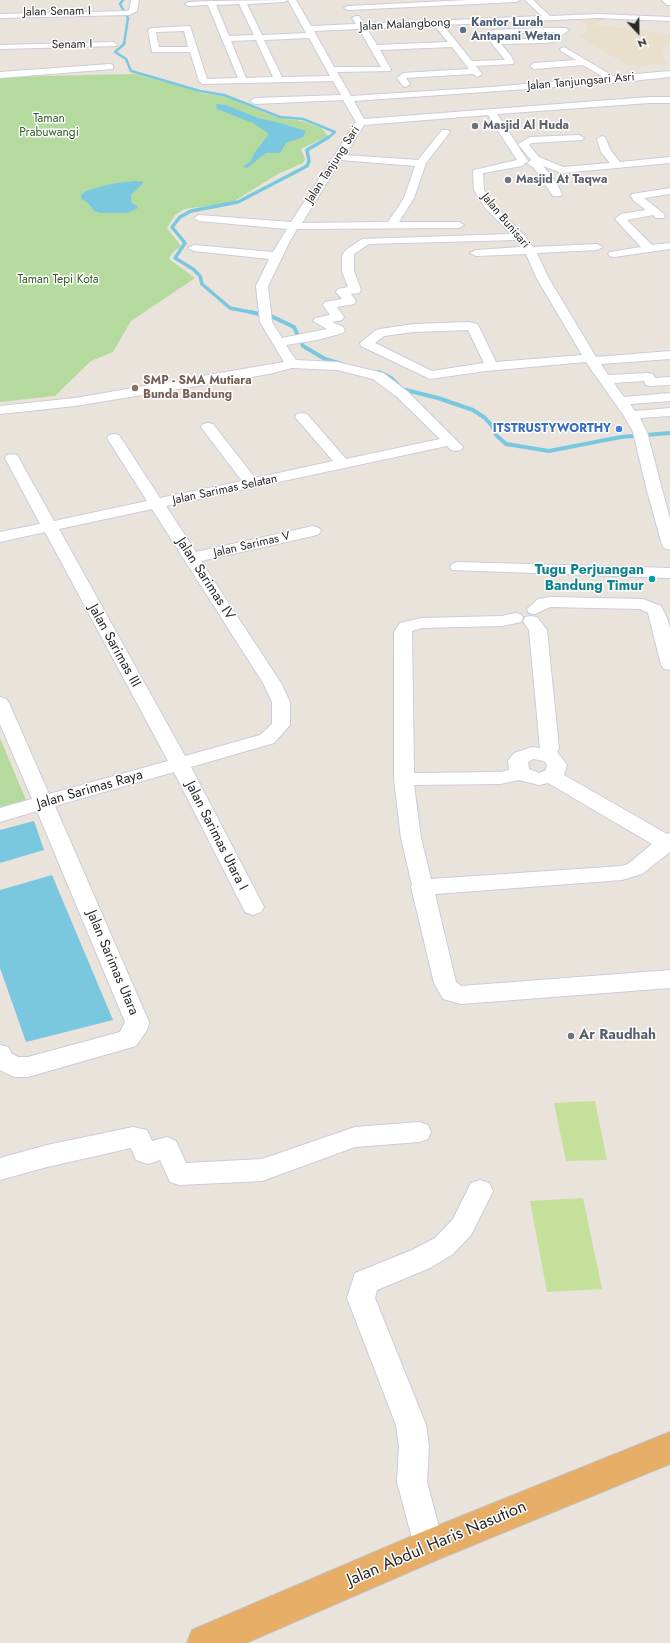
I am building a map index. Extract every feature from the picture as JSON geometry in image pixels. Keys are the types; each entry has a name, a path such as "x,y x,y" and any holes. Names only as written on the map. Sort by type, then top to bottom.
{"highway":[{"name":"Jalan Abdul Haris Nasution","path":"205,1643 429,1546 670,1448"}],"street":[{"path":"0,25 3,13 58,18 133,11 135,0"},
{"path":"189,4 284,0"},
{"name":"Jalan Tanjung Sari","path":"280,342 265,316 262,286 275,256 361,122 346,98 292,0"},
{"path":"184,18 203,81 205,82 279,80 387,69 374,48 372,38 362,27 358,16 348,8 342,0"},
{"path":"348,8 413,2 516,0"},
{"path":"529,0 549,18"},
{"path":"666,0 670,3"},
{"path":"242,2 260,37 279,80"},
{"path":"413,2 443,35 454,44 492,90"},
{"path":"211,3 212,16 226,39 243,81"},
{"path":"522,9 552,8"},
{"name":"Jalan Senam I","path":"3,13 41,9 78,9 118,12"},
{"path":"617,27 629,16"},
{"name":"Jalan Malangbong","path":"226,39 362,27 549,18 629,16 670,19"},
{"path":"536,19 552,39"},
{"path":"406,84 401,78 403,76 433,74 511,61 478,22"},
{"path":"187,28 153,30 154,49 193,49"},
{"path":"565,30 552,39 546,41 506,42 501,41 494,34 496,32 565,30"},
{"name":"Senam I","path":"0,47 49,42 111,47 114,35"},
{"path":"374,48 454,44"},
{"path":"413,46 433,74"},
{"path":"564,49 613,80"},
{"path":"50,72 52,60"},
{"path":"534,66 585,62"},
{"path":"2,64 0,75 110,68"},
{"name":"Jalan Tanjungsari Asri","path":"255,101 346,98 492,90 670,74"},
{"path":"361,122 649,100 670,100"},
{"path":"491,113 523,161 538,166 552,184 557,194"},
{"path":"391,226 409,198 421,163 445,132"},
{"path":"579,138 530,140 523,144 535,159 557,169 567,170 670,160"},
{"path":"602,139 606,152 618,165"},
{"path":"338,156 421,163"},
{"name":"Jalan Bunisari","path":"523,161 518,164 488,168 478,172 481,193 490,206 520,237 530,251 542,277 591,359 631,415 641,436 653,487 670,545"},
{"path":"663,219 636,196 670,191"},
{"path":"409,198 424,225"},
{"path":"648,248 620,219 625,216 654,212"},
{"path":"198,218 294,226 459,225"},
{"path":"520,237 366,241 348,255 348,271 354,290 342,292 350,301 329,305 338,317 319,321 430,375 492,367 591,359 670,356"},
{"path":"614,254 670,246"},
{"path":"476,253 597,247"},
{"path":"194,248 275,256"},
{"path":"366,343 380,333 414,328 469,326 473,327 492,367"},
{"path":"0,410 82,400 269,370 292,364 280,342 298,340 338,330"},
{"name":"Jalan Sarimas Selatan","path":"0,537 343,464 452,444 402,394 378,376 337,366 292,364"},
{"path":"604,379 648,377 651,382 670,381"},
{"path":"620,401 670,397"},
{"path":"631,415 670,412"},
{"path":"302,417 343,464"},
{"path":"208,427 252,484"},
{"name":"Jalan Sarimas IV","path":"114,438 272,683 281,702 281,725"},
{"name":"Jalan Sarimas III","path":"12,458 180,765"},
{"name":"Jalan Sarimas V","path":"191,558 313,531"},
{"path":"458,567 670,573"},
{"path":"670,665 659,618 655,610 643,604 550,602 539,605 527,616 502,621 422,623 406,627 403,632 404,779 410,838 445,983 451,993 461,995 670,979"},
{"path":"527,616 538,630 550,748 546,755"},
{"path":"0,703 44,803"},
{"name":"Jalan Sarimas Raya","path":"0,815 267,739 281,725"},
{"path":"532,753 551,757 557,765 555,773 551,776 539,779 522,773 517,765 521,757 532,753"},
{"name":"Jalan Sarimas Utara I","path":"180,765 253,907"},
{"path":"404,779 500,778 522,773"},
{"path":"421,887 622,873 634,869 669,843 551,776"},
{"name":"Jalan Sarimas Utara","path":"0,1054 2,1060 14,1067 28,1067 128,1039 135,1030 137,1022 132,1005 44,803"},
{"path":"0,1169 47,1156 138,1137 145,1152 148,1153 167,1148 179,1174 262,1170 326,1146 355,1137 419,1132"},
{"path":"429,1546 412,1482 414,1446 411,1425 361,1298 365,1282 421,1259 444,1246 462,1227 480,1191"}],"shaded area":[{"path":"606,17 595,25 670,34 670,43 663,48 663,60 670,64 629,66 579,37 587,32 587,26 578,18"}],"green space":[{"path":"134,74 189,88 200,93 224,96 275,117 302,121 321,128 328,136 301,149 305,159 303,163 278,174 231,203 184,209 175,215 167,228 181,246 172,253 169,259 195,278 131,321 113,352 91,361 55,396 0,402 0,77"},
{"path":"0,738 26,800 0,807"},
{"path":"595,1101 607,1160 566,1161 554,1103"},
{"path":"583,1198 602,1289 547,1292 530,1201"}],"water":[{"path":"216,104 226,105 258,118 306,131 303,137 286,143 280,153 266,153 247,168 242,167 250,162 255,152 269,134 253,123 217,109"},
{"path":"135,181 144,182 131,195 131,202 138,208 127,213 101,213 94,211 89,204 81,198 81,195 86,191 117,183"},
{"path":"34,821 44,850 0,863 0,830"},
{"path":"52,875 113,1020 26,1042 0,968 0,890"}],"waterway":[{"path":"123,0 120,4 128,18 124,44 115,52 126,59 131,71 200,91 224,95 280,117 303,119 335,132 328,138"},
{"path":"250,312 230,308 202,284 200,276 193,269 175,258 185,243 172,227 180,217 191,211 238,202 307,166 309,161 307,150 329,137"},
{"path":"250,312 255,313"},
{"path":"250,312 273,317 294,327 303,346 325,359 342,364"},
{"path":"379,372 391,378 402,389 438,398 473,410 485,418 492,426 496,435 506,444 549,451 621,437 670,433"}],"place":[{"name":"Kantor Lurah Antapani Wetan","path":"463,30"},
{"name":"Masjid Al Huda","path":"475,126"},
{"name":"Masjid At Taqwa","path":"508,180"},
{"name":"SMP - SMA Mutiara Bunda Bandung","path":"135,388"},
{"name":"ITSTRUSTYWORTHY","path":"619,429"},
{"name":"Tugu Perjuangan Bandung Timur","path":"652,579"},
{"name":"Ar Raudhah","path":"571,1036"}],"park label":[{"name":"Taman Prabuwangi","path":"49,126"},
{"name":"Taman Tepi Kota","path":"58,280"}]}
